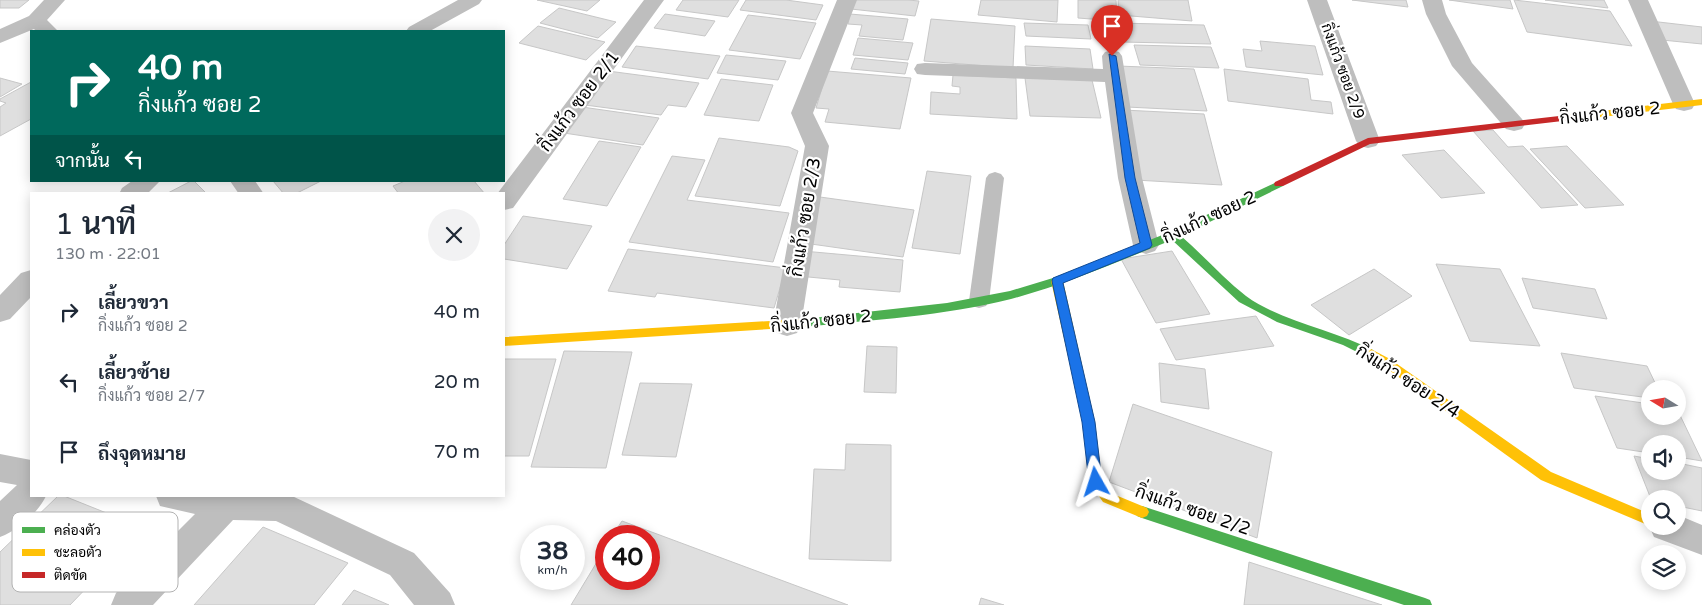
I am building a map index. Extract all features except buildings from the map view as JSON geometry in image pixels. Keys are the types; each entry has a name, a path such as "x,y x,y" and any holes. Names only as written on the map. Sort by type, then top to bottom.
{"street":[{"path":"0,37 42,26 55,0"},
{"path":"418,30 472,0"},
{"name":"กิ่งแก้ว ซอย 2/1","path":"505,201 654,0"},
{"name":"กิ่งแก้ว ซอย 2/3","path":"787,325 817,146 802,113 847,0"},
{"name":"กิ่งแก้ว ซอย 2/9","path":"1317,0 1368,141"},
{"path":"1432,0 1436,14 1463,66 1514,124"},
{"path":"1638,0 1693,103"},
{"path":"0,19 42,26"},
{"path":"925,69 1113,66 1130,178 1146,245"},
{"name":"กิ่งแก้ว ซอย 2","path":"505,342 787,325 947,307 1010,295 1057,281 1174,235 1368,141 1693,103"},
{"path":"134,192 147,182"},
{"path":"243,182 250,192"},
{"name":"กิ่งแก้ว ซอย 2/4","path":"1174,235 1243,299 1281,319 1347,342 1386,362 1546,476 1641,516"},
{"path":"0,312 30,281"},
{"name":"กิ่งแก้ว ซอย 2/2","path":"1057,281 1089,422 1096,482 1108,498 1136,510 1425,605"},
{"path":"0,468 30,474"},
{"path":"0,522 30,494"},
{"path":"178,497 226,505 279,506 402,564 437,605"},
{"path":"178,554 226,505"},
{"path":"1686,534 1702,540"},
{"path":"129,605 142,592"}],"lane":[{"path":"979,301 995,178"}],"traffic: fast":[{"path":"803,323 947,307 1010,295 1057,281 1174,235 1279,184"},
{"path":"1174,235 1243,299 1281,319 1347,342 1369,353"},
{"path":"1142,512 1425,605"}],"traffic: slow":[{"path":"1568,118 1702,102"},
{"path":"1057,281 1089,422 1096,482 1108,498 1142,512"},
{"path":"505,342 803,323"},
{"path":"1369,353 1386,362 1546,476 1641,516"}],"traffic: jam":[{"path":"1279,184 1368,141 1568,118"}],"route":[{"path":"1096,482 1089,422 1057,281 1146,245 1130,178 1121,128 1112,56"}]}
